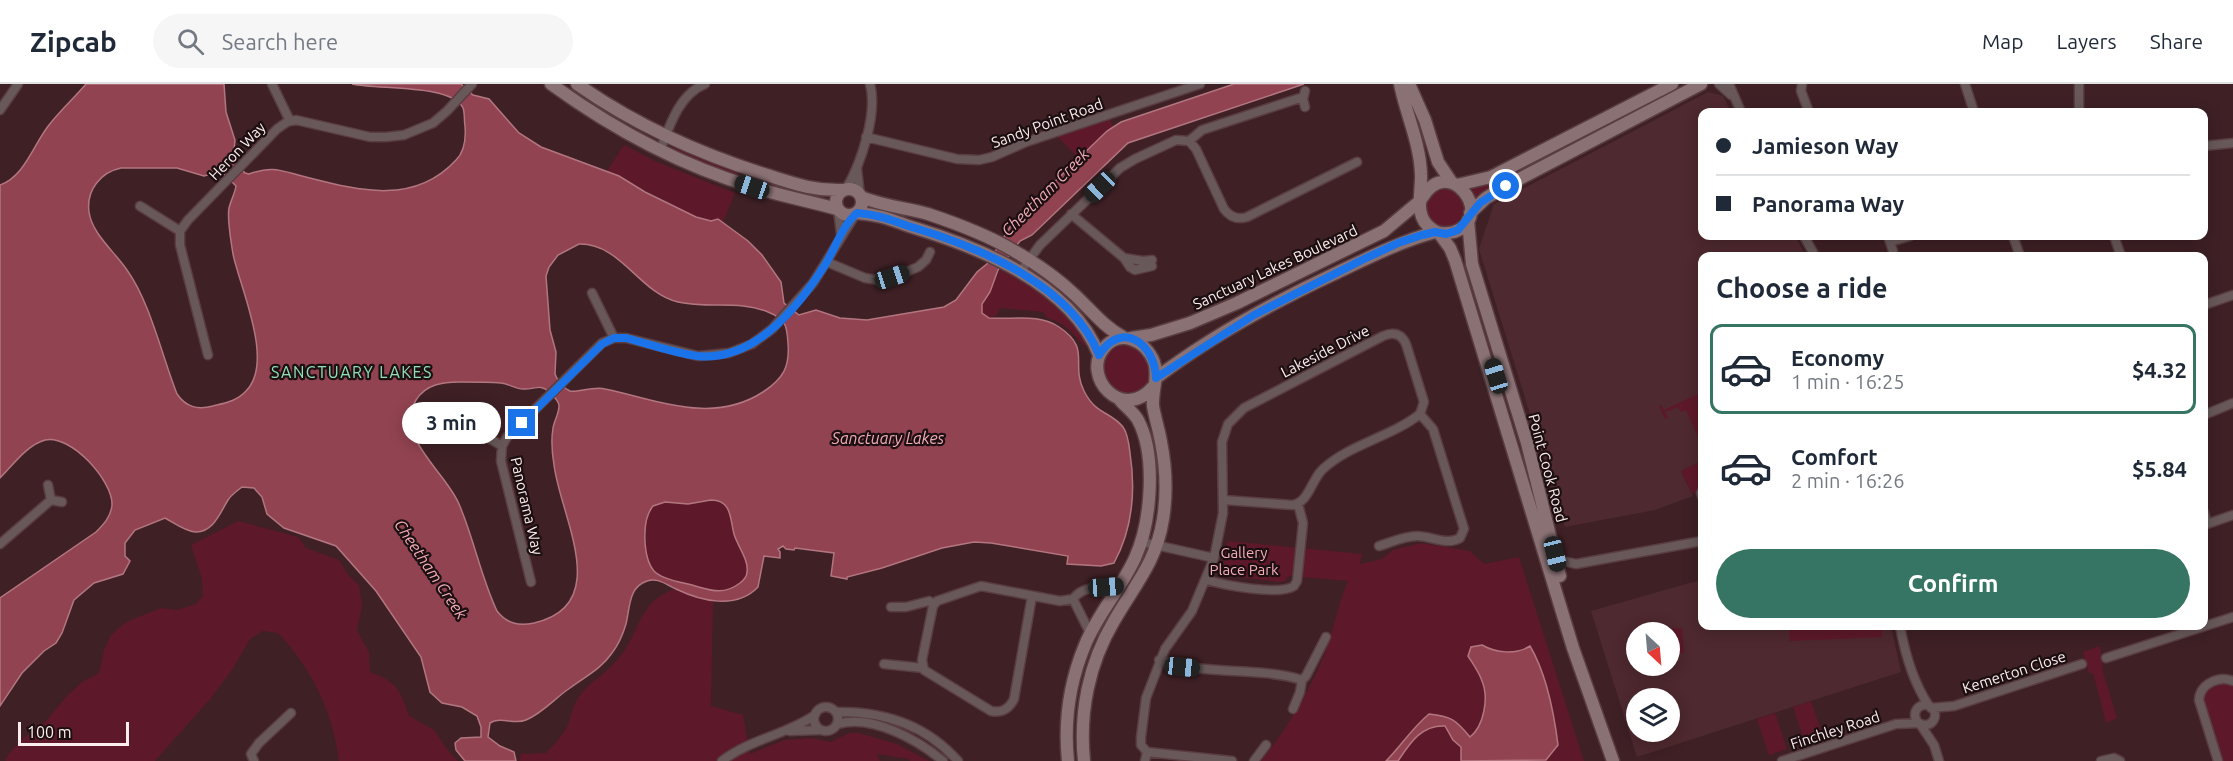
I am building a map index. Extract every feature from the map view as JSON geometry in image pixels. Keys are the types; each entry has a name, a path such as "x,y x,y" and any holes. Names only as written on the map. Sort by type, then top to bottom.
{"street":[{"path":"0,110 18,84"},
{"path":"272,84 290,121 302,121 370,137 396,136 433,123 469,87"},
{"path":"551,84 596,116 660,151 699,168 752,187 838,209 846,215 885,216 951,238 991,255 1020,272 1054,298 1090,334 1099,355 1101,380 1108,392 1120,400 1139,421 1146,444 1150,503 1142,542 1128,573 1101,612 1079,661 1072,688 1067,724 1068,761"},
{"path":"577,84 619,111 666,136 720,159 807,188 854,190 874,202 935,217 973,230 1029,259 1061,282 1112,331 1137,341 1150,353 1155,369 1153,405 1162,447 1165,480 1163,518 1157,545 1141,582 1105,638 1092,672 1086,698 1083,731 1084,761"},
{"path":"660,151 684,100 689,93 705,84"},
{"path":"841,235 836,200 857,168 872,108 870,84"},
{"name":"Sandy Point Road","path":"866,137 957,159 979,160 1200,84"},
{"path":"1400,84 1420,162 1421,199 1419,207 1422,219 1437,232 1446,234 1458,230 1491,194 1701,84"},
{"path":"1409,84 1425,120 1438,162 1455,184 1469,197 1469,217"},
{"path":"1421,199 1431,186 1445,182 1455,184 1491,177 1672,84"},
{"path":"1719,84 1734,98"},
{"path":"1730,84 1739,108"},
{"path":"1802,84 1801,91 1807,108"},
{"path":"1965,84 1973,108"},
{"path":"2079,84 2079,108"},
{"path":"1189,141 1202,130 1304,94 1305,107"},
{"name":"Heron Way","path":"180,231 277,129 290,121"},
{"path":"1574,134 1583,146"},
{"path":"1020,272 1040,245 1125,165 1178,139 1189,141 1196,149 1224,209 1229,215 1238,218 1247,217 1358,162"},
{"path":"2208,146 2233,143"},
{"path":"592,293 614,338 626,338 698,356 720,355 752,344 781,320 813,283 841,235 862,206 857,168"},
{"name":"Sanctuary Lakes Boulevard","path":"1127,338 1151,335 1190,323 1238,303 1384,231 1421,199"},
{"path":"140,206 180,231 180,244 208,355"},
{"path":"1071,214 1124,258 1153,262"},
{"name":"Point Cook Road","path":"1469,217 1472,264 1527,443 1538,501 1573,634 1597,719 1612,759"},
{"name":"Sanctuary Lakes Boulevard","path":"1154,383 1215,339 1292,295 1398,243 1437,232"},
{"name":"Point Cook Road","path":"1437,232 1450,248 1455,260 1512,445 1538,501 1555,554 1573,634"},
{"path":"827,262 865,278 885,281 918,267 926,261 930,252"},
{"path":"2208,303 2233,295"},
{"name":"Lakeside Drive","path":"1146,756 1141,745 1143,714 1159,660 1192,611 1215,558 1224,500 1222,442 1228,424 1236,414 1383,336 1396,334 1404,340 1424,402 1420,414"},
{"name":"Panorama Way","path":"531,582 501,461 502,446 507,437 602,344 614,338"},
{"path":"1099,355 1108,344 1127,338"},
{"path":"1497,346 1491,356 1509,417 1512,445"},
{"path":"1120,400 1128,401 1141,397 1154,383"},
{"path":"2208,413 2233,404"},
{"path":"1224,500 1298,504 1305,500 1316,478 1331,463 1420,414 1433,429 1463,526 1462,536"},
{"path":"463,422 502,446"},
{"path":"48,485 51,500"},
{"path":"51,500 62,502"},
{"path":"0,543 51,500"},
{"path":"1206,580 1227,585 1283,591 1294,586 1297,581 1303,523 1298,504"},
{"path":"2208,523 2233,515"},
{"path":"1379,546 1419,536 1452,541 1462,536"},
{"path":"1462,536 1470,543"},
{"path":"1142,542 1215,558"},
{"path":"1555,554 1563,561 1576,564 1698,542"},
{"path":"1561,578 1576,564"},
{"path":"1128,573 1141,582"},
{"path":"1032,596 1014,699 1006,709 998,712 991,711 929,674 924,668 922,660 934,604 942,599 981,586 1060,601 1073,599 1087,590 1119,586"},
{"path":"1073,599 1090,633 1105,638"},
{"path":"891,607 906,607 929,601 934,604"},
{"path":"2208,625 2232,617"},
{"path":"1901,630 1917,687 1934,712 1934,745"},
{"path":"2106,658 2192,630"},
{"path":"1293,709 1302,680 1326,637"},
{"path":"1159,660 1182,667 1283,676 1302,680"},
{"path":"884,664 924,668"},
{"name":"Kemerton Close","path":"1934,719 1954,706 2082,664"},
{"path":"2218,761 2199,700 2200,693 2205,686 2222,679 2233,681"},
{"path":"1917,687 1915,719 1934,745 1939,761"},
{"path":"1916,711 1920,706 1930,707"},
{"name":"Kemerton Close","path":"1930,707 1954,706"},
{"path":"722,761 760,740 786,731 815,715 823,707 831,708 836,712 862,712 900,721 938,742 958,761"},
{"name":"Finchley Road","path":"1782,761 1896,724 1916,711"},
{"path":"836,712 838,724"},
{"path":"254,761 251,754 253,750 291,713"},
{"path":"815,715 814,722 820,730"},
{"path":"1919,723 1927,724 1934,719"},
{"path":"786,731 833,730 838,724 855,722 900,733 943,761"},
{"name":"Finchley Road","path":"1896,724 1919,723"},
{"path":"930,751 938,742"},
{"path":"1254,761 1266,745"},
{"path":"1146,756 1232,761"},
{"path":"2102,761 2114,758 2120,761"}],"shaded area":[{"path":"1708,92 1723,96 1729,108 1698,108 1698,240 1797,240 1804,252 1698,252 1698,463 1681,471 1693,496 1655,510 1565,527 1479,249 1494,204"},
{"path":"1698,581 1698,630 1892,630 1901,672 1637,757 1632,742 1680,742 1680,688 1626,688 1626,722 1591,611"}],"green space":[{"path":"1109,117 1113,126 1079,159 1056,135"},
{"path":"670,144 824,195 823,200 741,178 681,152"},
{"path":"1568,144 1574,144 1477,200 1470,186"},
{"path":"624,145 657,162 735,193 723,222 718,219 707,221 696,217 607,171"},
{"path":"1445,189 1459,194 1464,208 1459,222 1445,227 1431,222 1426,208 1431,194"},
{"path":"1002,266 1048,300 1089,342 1085,346 1068,329 1059,322 1047,318 1043,312 1000,308 996,316 989,318 984,316 981,307"},
{"path":"1127,345 1142,355 1151,372 1149,384 1139,395 1118,393 1108,383 1105,376 1104,364 1109,353 1120,346"},
{"path":"1698,394 1698,437 1686,410 1681,412 1678,407 1665,412 1668,417 1665,419 1659,406 1661,405 1664,410"},
{"path":"1698,463 1698,490 1692,494 1681,471"},
{"path":"711,500 723,503 728,511 746,563 745,578 727,590 715,591 670,580 657,574 650,565 645,539 647,520 653,506 665,502 688,504"},
{"path":"238,521 298,537 306,548 339,560 349,576 359,585 362,605 357,631 369,652 370,672 392,683 400,693 409,716 434,730 458,761 339,761 332,725 311,676 278,633 263,631 250,639 232,670 211,698 155,761 6,761 5,759 19,742 45,722 67,696 82,682 99,673 104,650 111,635 126,622 161,608 177,610 196,604 203,596 202,579 191,545"},
{"name":"Gallery Place Park","path":"1228,541 1362,554 1360,564 1382,559 1393,550 1421,543 1470,551 1484,564 1519,557 1584,761 1261,761 1281,735 1316,674 1348,581 1289,576 1285,581 1280,582 1232,576 1224,565"},
{"path":"674,589 713,600 711,706 743,715 750,754 784,740 811,738 831,742 849,733 859,733 897,744 929,761 910,761 877,754 880,761 519,761 521,754 546,753 558,740 566,728 578,698 618,659 653,602"},
{"path":"1680,628 1682,628 1684,653 1680,653"},
{"path":"1789,630 1882,630 1882,637 1790,641"},
{"path":"2100,646 2103,672 2117,718 2106,723 2093,673 2089,673 2083,652"},
{"path":"2220,682 2231,683 2233,687 2233,761 2222,761 2203,703 2202,696 2210,686"},
{"path":"1811,701 1823,737 1805,743 1793,707"},
{"path":"1775,713 1787,749 1769,755 1757,719"}],"water":[{"name":"Sanctuary Lakes","path":"86,84 224,84 226,112 235,140 233,160 245,173 278,170 345,186 384,191 422,184 440,174 456,160 465,140 464,110 456,100 430,91 352,84 461,84 473,95 489,99 519,133 541,147 619,176 645,192 696,217 711,221 718,219 748,241 762,255 781,282 784,303 799,315 816,310 840,318 867,320 944,307 956,300 977,272 988,263 1013,222 1107,131 1121,122 1234,84 1304,84 1128,143 1032,235 1020,241 998,270 990,292 982,304 982,313 989,318 1043,320 1059,327 1069,335 1078,350 1080,381 1084,391 1098,409 1113,418 1125,430 1132,467 1133,496 1129,523 1114,563 1101,566 1067,564 1068,556 974,542 942,548 847,577 847,579 831,576 834,553 786,549 783,546 778,549 780,558 764,556 758,587 739,599 707,600 658,581 647,581 636,588 633,593 622,635 603,664 532,717 517,722 499,720 490,723 488,737 514,752 516,761 465,761 456,750 455,743 461,738 481,737 481,727 477,716 462,707 442,703 430,692 421,657 376,591 336,546 284,528 267,514 262,497 254,488 242,487 234,493 207,529 195,532 187,530 165,518 135,530 125,543 125,556 130,561 123,574 94,583 74,600 56,643 44,651 22,673 0,706 0,598 96,532 104,524 112,505 106,484 89,461 67,444 55,440 45,440 32,446 0,478 0,185 16,175 49,125","holes":["177,168 204,176 219,172 236,186 229,208 229,230 233,254 253,324 257,362 254,378 246,391 235,399 202,408 188,405 177,394 155,330 135,283 99,235 91,220 89,204 93,189 101,178 114,170","579,244 594,246 607,251 664,297 689,304 746,306 774,315 782,320 787,332 788,359 784,372 763,392 744,402 724,407 685,407 601,388 570,391 561,384 555,374 556,352 550,330 546,276 549,267 558,255","454,382 501,383 523,389 543,388 559,404 552,433 553,456 558,486 576,556 577,579 572,598 558,613 534,623 514,623 505,619 497,611 459,504 453,492 424,454 412,427 411,414 420,395 435,385","718,501 723,503 729,511 734,534 747,567 747,574 740,583 727,590 715,591 665,578 657,574 650,565 645,539 649,512 653,506 665,502 688,504"]},
{"path":"1482,645 1506,652 1519,651 1530,646 1545,681 1558,745 1546,760 1461,761 1461,747 1453,740 1445,726 1437,726 1417,736 1398,761 1386,761 1429,714 1452,720 1470,737 1475,732 1482,719 1485,695 1481,678 1468,656 1471,647"}],"district":[{"name":"SANCTUARY LAKES","path":"352,372"}],"route":[{"path":"522,423 607,340 626,338 698,356 729,353 759,340 781,320 813,283 841,235 857,213 885,216 905,225 951,238 991,255 1036,283 1068,309 1088,330 1099,355 1108,344 1123,337 1137,341 1150,353 1156,378 1254,315 1362,260 1398,243 1422,235 1435,232 1446,234 1458,230 1464,226 1470,213 1480,203 1506,186"}],"water label":[{"name":"Cheetham Creek","path":"1045,192"},
{"name":"Cheetham Creek","path":"431,569"}]}
